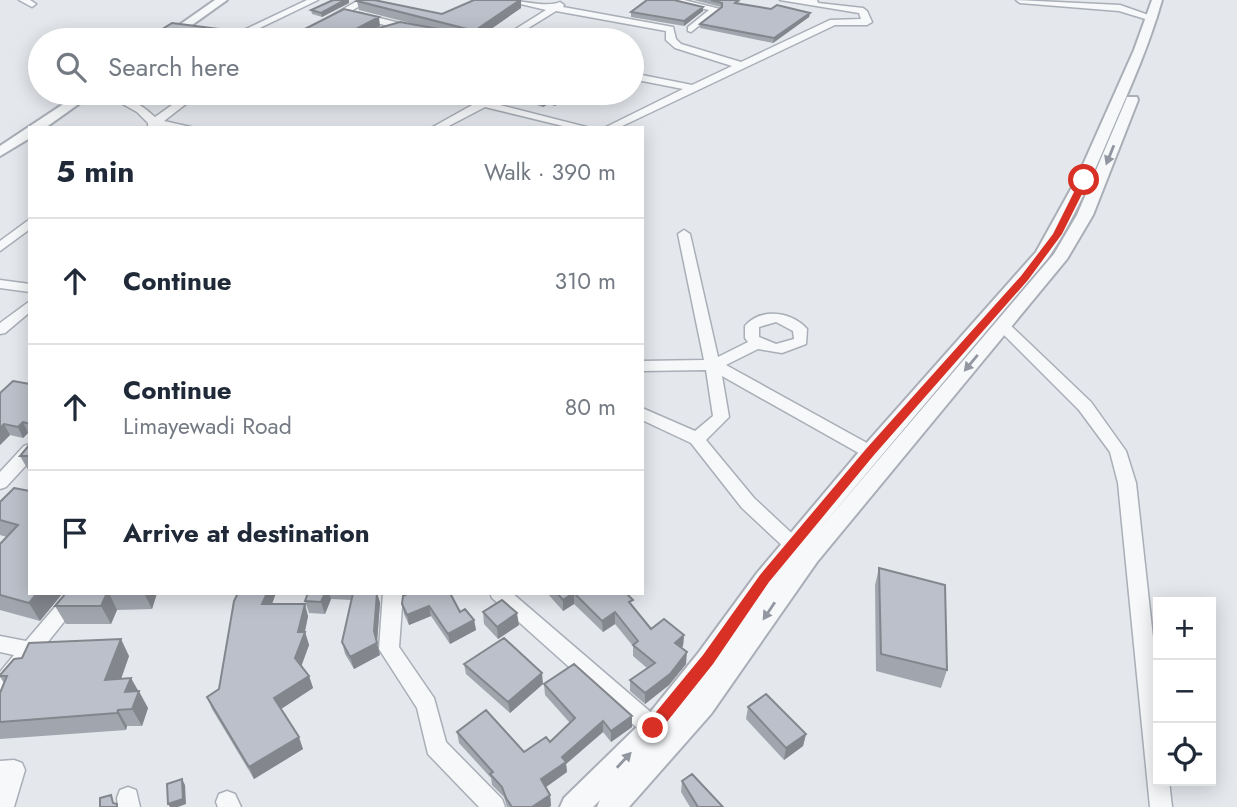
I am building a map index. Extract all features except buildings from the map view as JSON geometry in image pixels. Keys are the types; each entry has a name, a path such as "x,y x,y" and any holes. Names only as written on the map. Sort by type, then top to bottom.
{"street":[{"path":"184,28 222,0"},
{"path":"254,28 314,0"},
{"path":"322,23 366,0"},
{"path":"509,0 670,29 671,40 678,46 740,65"},
{"path":"523,28 567,0"},
{"path":"671,0 716,9 691,29"},
{"path":"784,0 863,11"},
{"path":"613,126 833,22 867,22 861,0"},
{"path":"1020,0 1120,8 1152,18"},
{"path":"611,807 702,706 801,551 870,452 1025,278 1057,234 1084,180 1152,18 1157,0"},
{"path":"575,807 653,728 692,681 747,602 801,551 1003,326 1055,264 1086,215 1160,33 1168,0"},
{"path":"344,12 408,28"},
{"path":"389,28 395,25"},
{"path":"644,78 692,88"},
{"path":"39,126 70,105"},
{"path":"131,105 141,110 152,125 179,105"},
{"path":"440,126 480,105"},
{"path":"492,105 577,126"},
{"path":"0,152 28,133"},
{"path":"0,247 28,225"},
{"path":"684,234 695,297 707,332 714,365 722,417 697,439"},
{"path":"0,284 28,288"},
{"path":"0,330 28,307"},
{"path":"1003,326 1084,406 1118,451 1127,483 1161,807"},
{"path":"644,366 714,365 758,344"},
{"path":"714,365 870,452"},
{"path":"644,414 697,439 748,503 801,551"},
{"path":"3,488 28,453"},
{"path":"0,687 76,595"},
{"path":"393,595 389,649 427,705 436,747 494,807"},
{"path":"501,595 653,728"},
{"path":"0,644 30,650"},
{"path":"0,771 14,770 3,807"}],"route":[{"path":"653,728 684,691 765,579 870,452 1025,278 1057,234 1084,180"}]}
